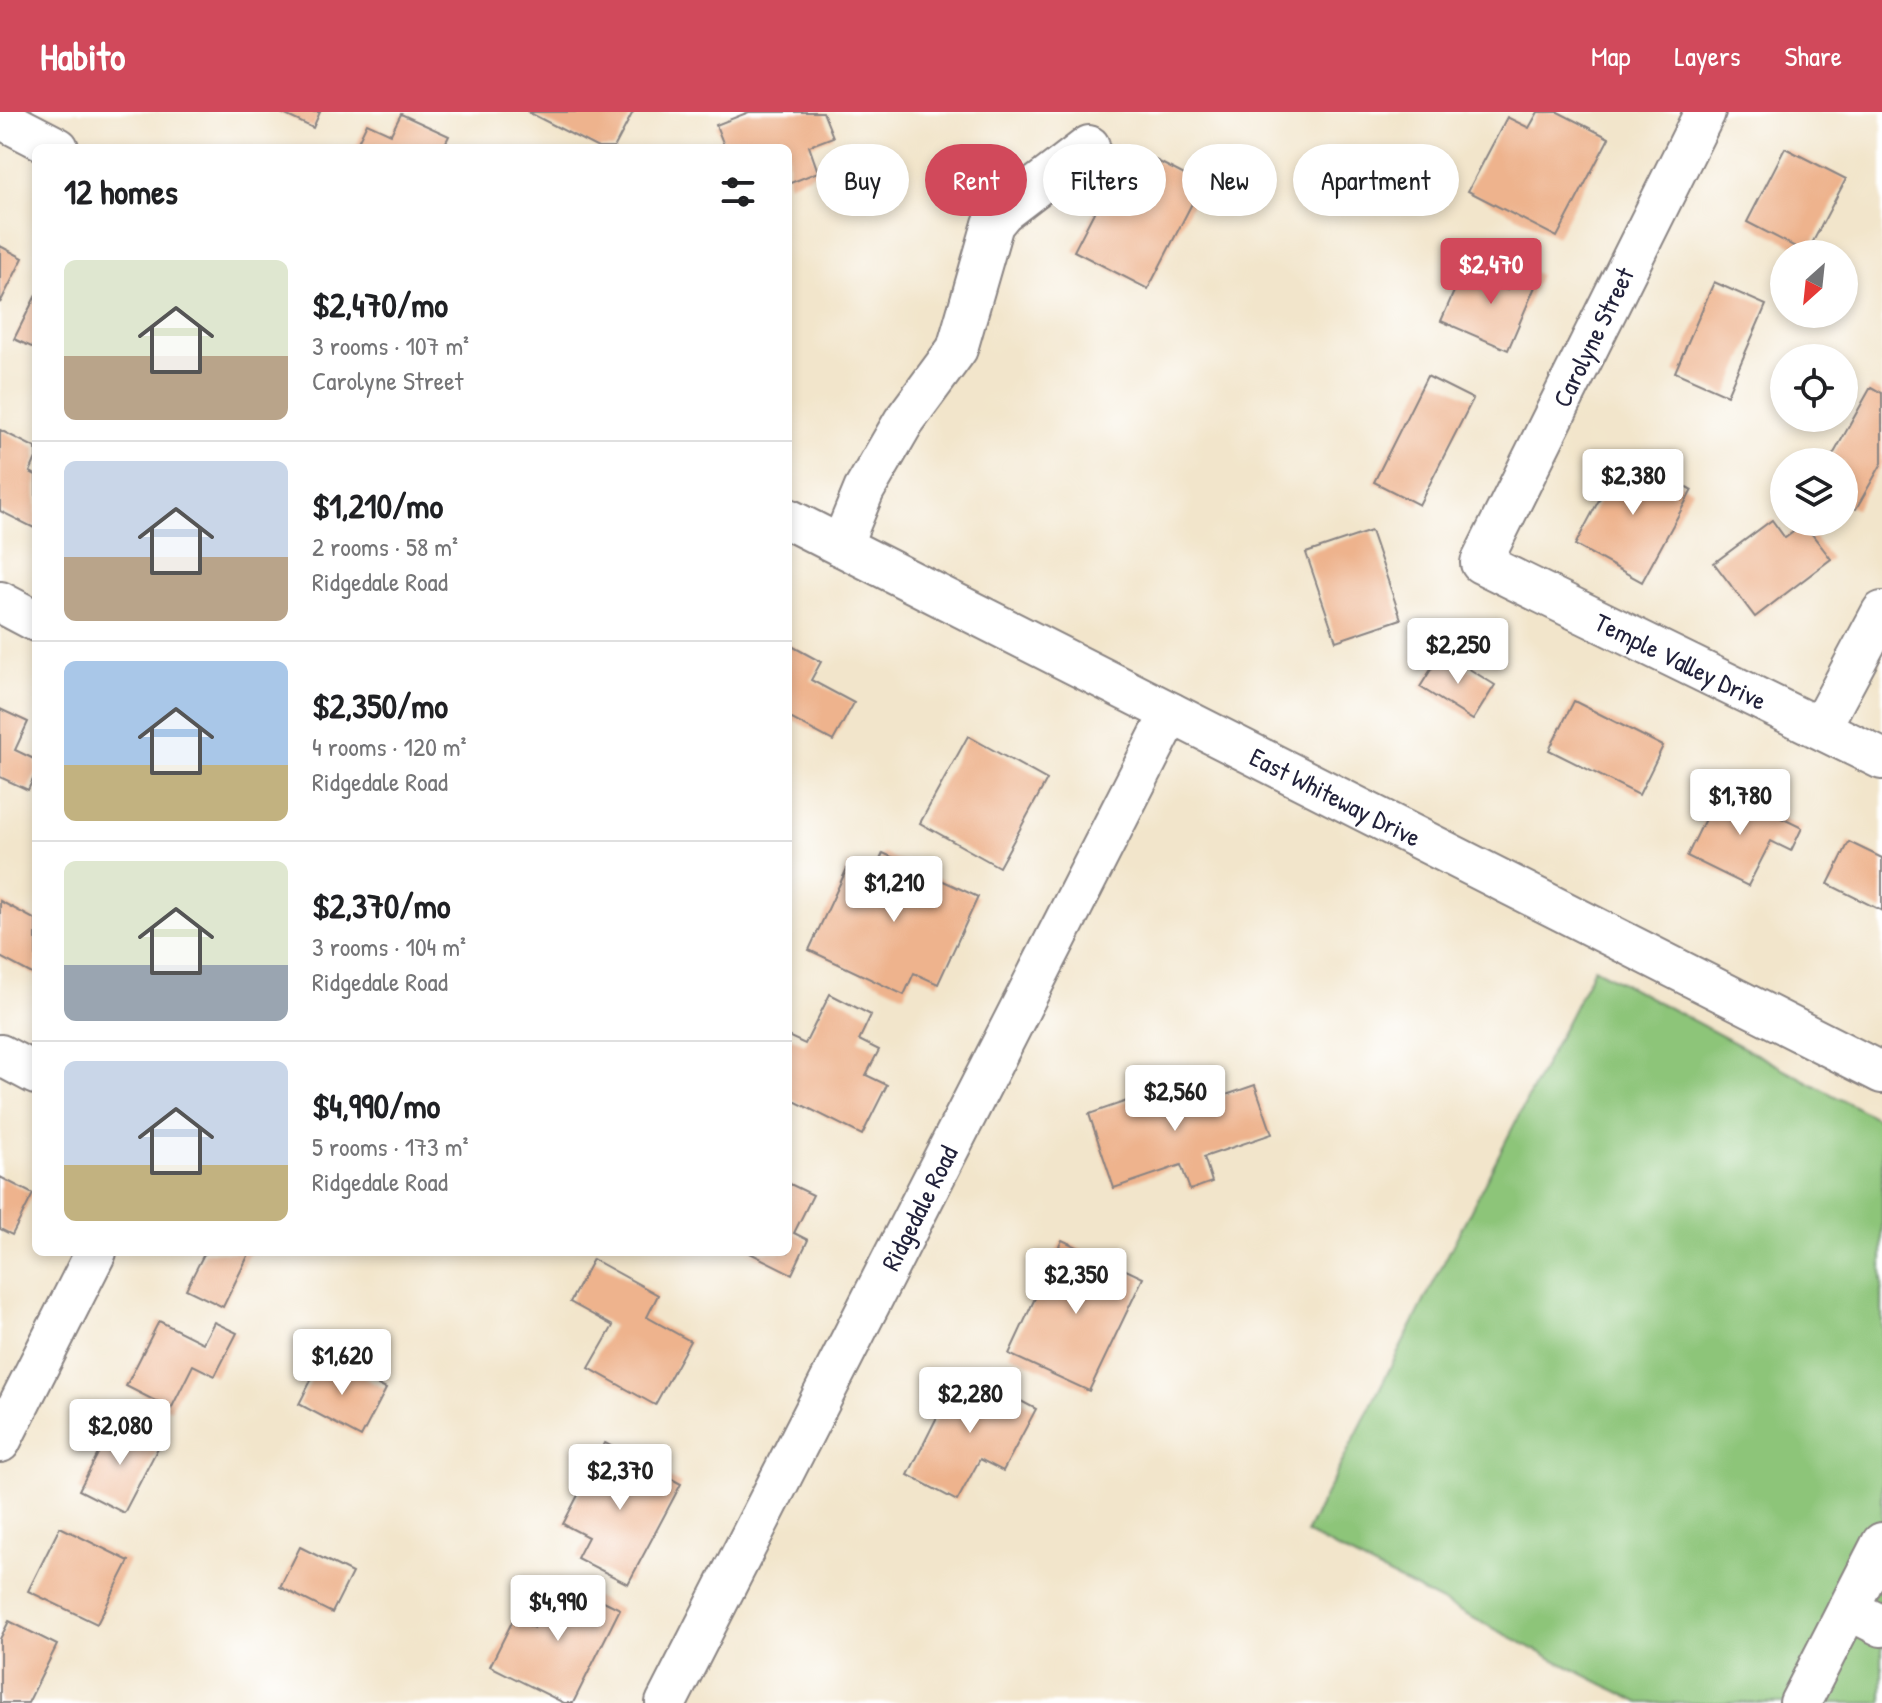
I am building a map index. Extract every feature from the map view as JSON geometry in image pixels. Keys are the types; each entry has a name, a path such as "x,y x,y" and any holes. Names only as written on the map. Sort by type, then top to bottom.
{"street":[{"name":"Carolyne Street","path":"1481,563 1705,112"},
{"path":"0,118 50,144"},
{"path":"841,546 864,490 904,421 957,349 993,224 1003,212 1043,181"},
{"name":"East Whiteway Drive","path":"792,521 1882,1073"},
{"name":"Temple Valley Drive","path":"1481,563 1882,759"},
{"path":"0,602 32,619"},
{"path":"1820,728 1882,612"},
{"name":"Ridgedale Road","path":"666,1703 1171,713"},
{"path":"0,1055 32,1072"},
{"path":"0,1442 94,1256"},
{"path":"1800,1703 1865,1617 1882,1543"}],"green space":[{"path":"1594,968 1882,1121 1882,1703 1640,1703 1306,1533"}],"building":[{"path":"279,112 320,112 313,128"},
{"path":"528,112 633,112 616,144 590,144"},
{"path":"749,112 823,112 833,137 809,146 816,173 792,182 792,144 723,144 716,125"},
{"path":"1538,112 1558,112 1609,138 1557,237 1468,191 1507,117 1529,128"},
{"path":"401,114 449,136 445,144 357,144 367,123 391,134"},
{"path":"1785,148 1846,179 1814,240 1782,240 1747,222"},
{"path":"1166,166 1182,174 1182,216 1186,216 1148,289 1074,251 1092,216 1166,216"},
{"path":"0,246 23,258 0,303"},
{"path":"1518,265 1540,275 1508,350 1441,321 1463,271 1507,290"},
{"path":"1714,282 1766,305 1727,395 1675,372"},
{"path":"32,303 32,347 14,339"},
{"path":"1427,376 1473,399 1419,505 1374,482"},
{"path":"1871,387 1882,393 1882,463 1858,505 1858,448 1837,448 1846,432 1858,432 1858,410"},
{"path":"0,430 32,446 32,527 0,511"},
{"path":"1624,453 1692,490 1642,582 1575,545"},
{"path":"1770,521 1770,536 1813,536 1831,559 1755,617 1714,563"},
{"path":"1371,531 1401,619 1336,641 1306,553"},
{"path":"792,646 821,662 811,680 854,703 833,741 792,719"},
{"path":"1442,652 1495,685 1473,720 1420,687"},
{"path":"1574,701 1663,746 1639,795 1549,750"},
{"path":"0,709 28,722 15,750 32,758 32,782 28,790 0,777"},
{"path":"968,736 1047,780 999,867 920,823"},
{"path":"1720,788 1802,828 1791,851 1771,841 1748,886 1687,856"},
{"path":"1849,842 1882,858 1882,911 1828,884"},
{"path":"883,853 978,897 938,984 914,973 904,995 809,950 849,864 873,875"},
{"path":"0,901 32,918 32,974 0,957"},
{"path":"830,994 871,1015 859,1040 879,1050 866,1075 887,1085 862,1135 792,1100 792,1038 805,1044"},
{"path":"1179,1083 1188,1108 1255,1085 1272,1134 1204,1157 1212,1182 1190,1190 1181,1165 1114,1188 1089,1114"},
{"path":"0,1177 32,1196 12,1235 0,1229"},
{"path":"792,1185 813,1195 794,1233 808,1240 792,1274 756,1256 792,1256"},
{"path":"1062,1240 1143,1278 1089,1391 1009,1354"},
{"path":"203,1256 248,1256 223,1307 186,1289"},
{"path":"593,1259 658,1295 647,1317 690,1341 655,1405 589,1368 613,1326 570,1302"},
{"path":"159,1321 203,1343 214,1322 237,1333 215,1376 193,1365 171,1409 126,1386"},
{"path":"323,1357 386,1389 361,1437 299,1404"},
{"path":"961,1369 1036,1409 1003,1471 980,1459 957,1501 908,1475"},
{"path":"115,1421 160,1444 124,1513 79,1490"},
{"path":"605,1443 681,1484 628,1584 577,1558 588,1537 563,1524"},
{"path":"60,1527 129,1561 97,1624 28,1591"},
{"path":"300,1547 352,1573 332,1613 280,1587"},
{"path":"559,1579 620,1609 573,1703 564,1703 490,1666 514,1618 534,1628"},
{"path":"9,1621 57,1645 28,1703 0,1703 0,1639"}]}
